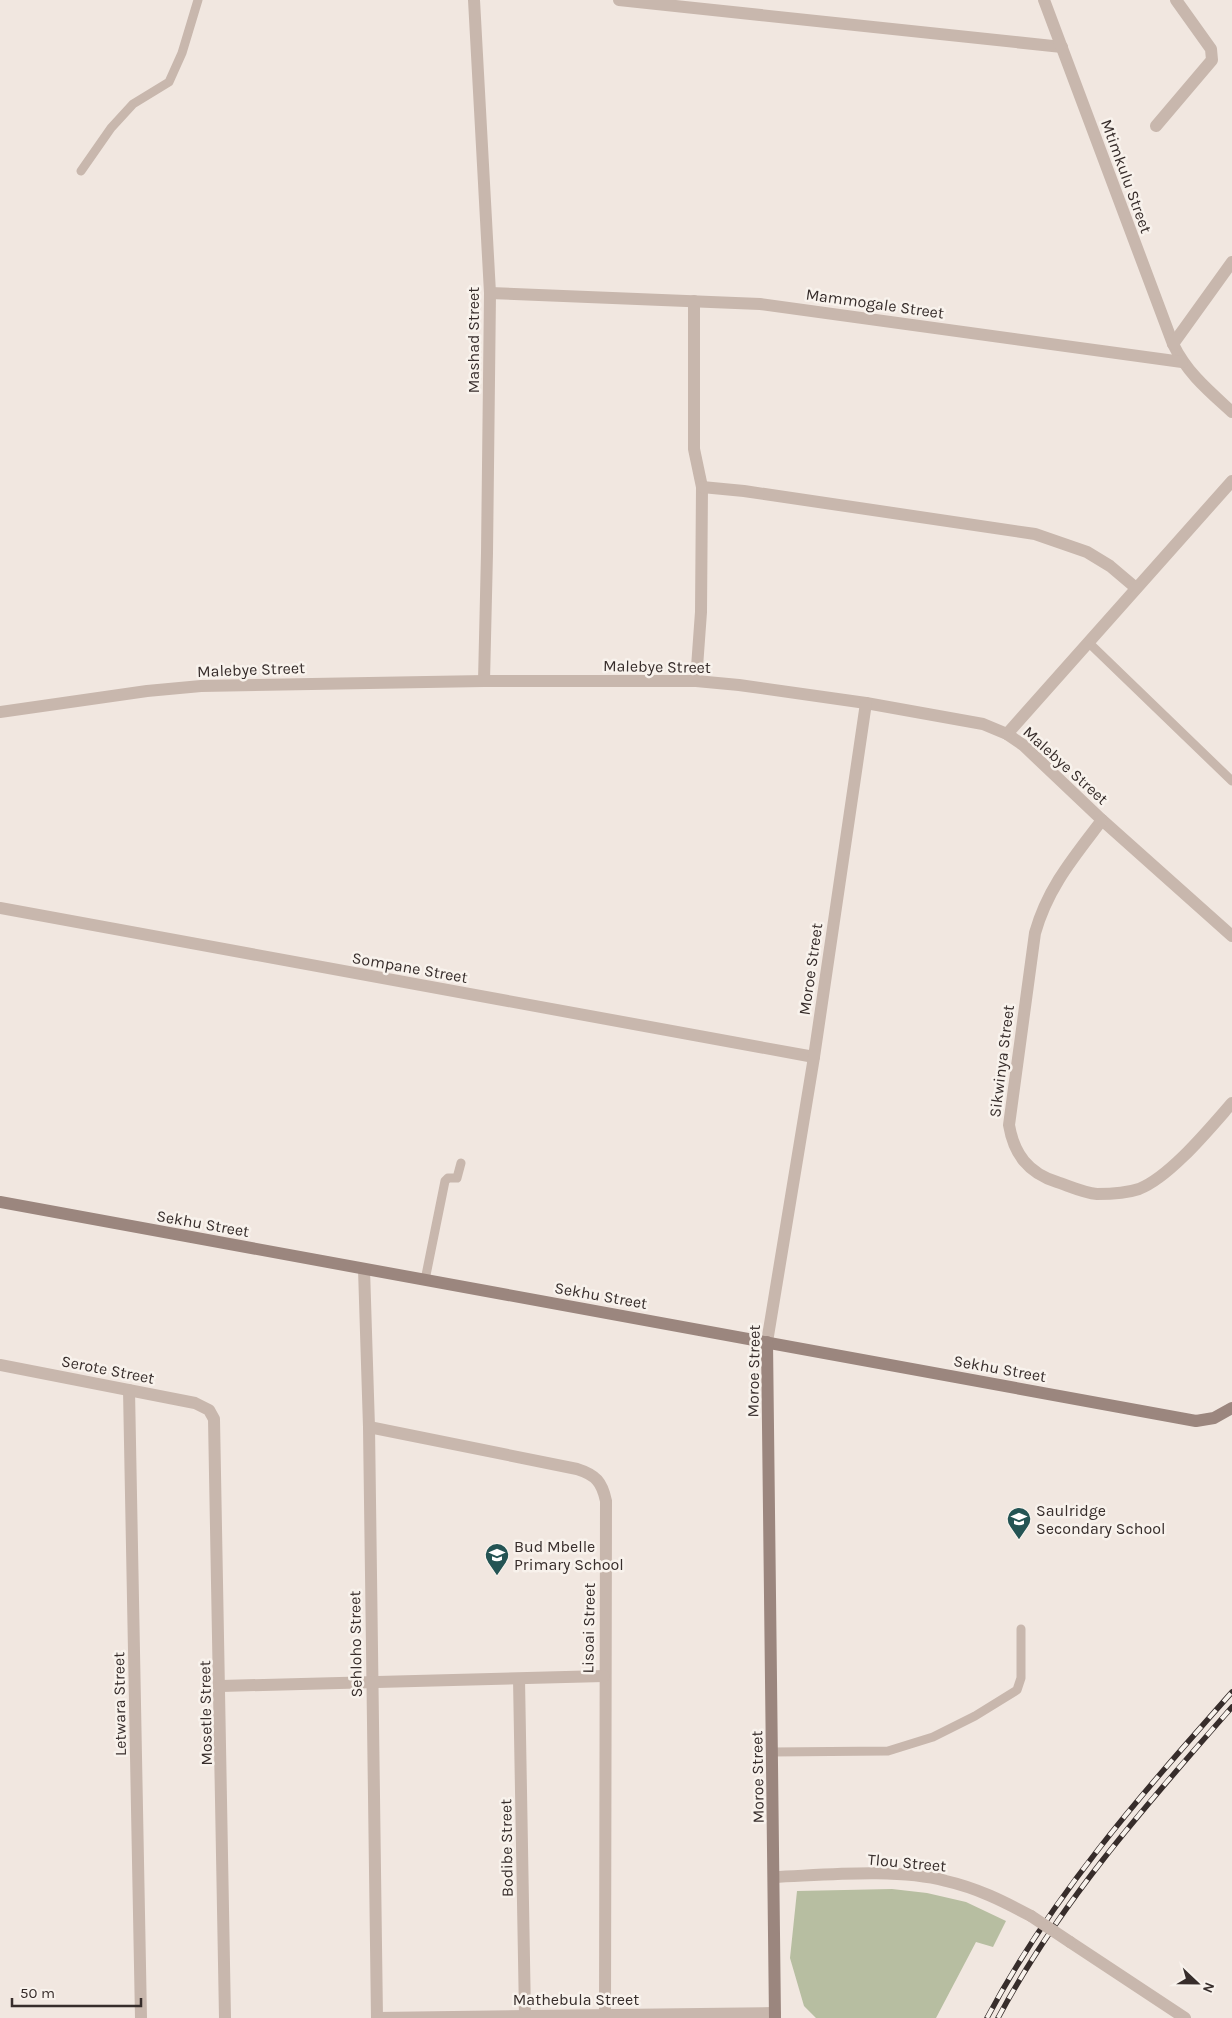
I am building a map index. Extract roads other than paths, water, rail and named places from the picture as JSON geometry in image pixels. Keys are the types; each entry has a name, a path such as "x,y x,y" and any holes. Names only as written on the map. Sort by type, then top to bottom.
{"street":[{"name":"Mashad Street","path":"474,0 490,293 488,553 484,681"},
{"path":"619,0 1062,47"},
{"name":"Mtimkulu Street","path":"1044,0 1173,344 1182,362"},
{"path":"1156,126 1212,60 1211,49 1176,0"},
{"path":"1173,344 1232,262"},
{"name":"Mammogale Street","path":"490,293 760,304 1182,362"},
{"path":"694,301 694,449 702,487 701,612 696,681"},
{"path":"1182,362 1200,384 1232,412"},
{"path":"1007,734 1232,480"},
{"path":"702,487 744,491 1035,534 1087,552 1110,566 1136,588"},
{"name":"Malebye Street","path":"0,712 147,691 201,686 484,681 696,681 866,703 983,724 1007,734 1039,760 1102,820 1232,936"},
{"name":"Moroe Street","path":"775,2016 767,1342 814,1057 866,703"},
{"name":"Sikwinya Street","path":"1102,820 1058,879 1042,909 1034,941 1008,1125 1012,1142 1019,1157 1043,1178 1096,1194 1118,1193 1139,1188 1170,1168 1232,1103"},
{"name":"Sompane Street","path":"0,908 814,1057"},
{"name":"Sekhu Street","path":"0,1202 1196,1421 1214,1418 1232,1408"},
{"name":"Sehloho Street","path":"364,1269 369,1428 377,2018"},
{"name":"Serote Street","path":"0,1365 195,1403 209,1410"},
{"name":"Letwara Street","path":"130,1390 141,2018"},
{"name":"Mosetle Street","path":"209,1410 214,1419 216,1434 225,2018"},
{"name":"Lisoai Street","path":"369,1428 564,1466 590,1473 598,1479 604,1488 606,1501 604,1676 605,2015"},
{"path":"221,1686 604,1676"},
{"name":"Bodibe Street","path":"519,1679 525,2015"},
{"name":"Tlou Street","path":"774,1878 839,1874 932,1878 995,1896 1031,1916 1185,2018"},
{"name":"Mathebula Street","path":"377,2018 525,2015 775,2016"}],"lane":[{"path":"82,171 111,128 133,104 169,82 182,53 198,0"},
{"path":"1088,642 1232,781"},
{"path":"425,1280 445,1181 448,1178 457,1178 461,1163"},
{"path":"772,1752 888,1751 933,1737 975,1716 1017,1690 1021,1678 1021,1629"}],"railway":[{"path":"987,2018 1040,1929 1069,1888 1131,1808 1232,1692"},
{"path":"998,2018 1022,1975 1077,1894 1137,1818 1232,1707"}],"place":[{"name":"Saulridge Secondary School","path":"1019,1540"},
{"name":"Bud Mbelle Primary School","path":"497,1576"}]}
